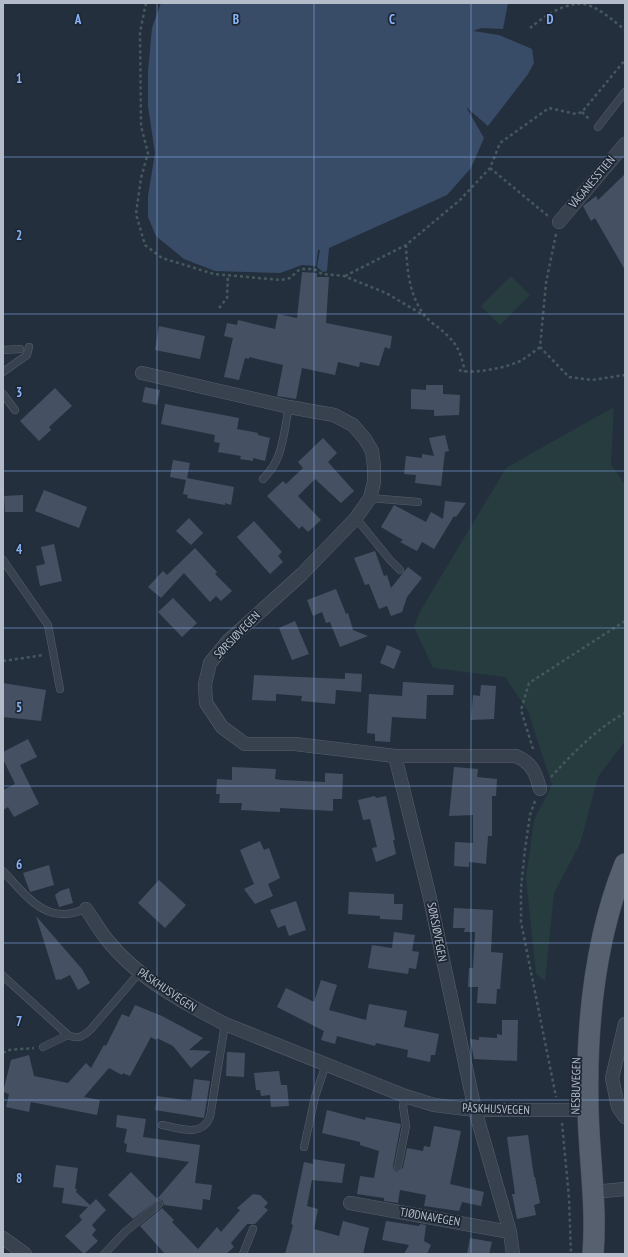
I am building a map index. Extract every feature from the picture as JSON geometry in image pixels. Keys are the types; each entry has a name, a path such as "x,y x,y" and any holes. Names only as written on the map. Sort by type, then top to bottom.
{"main road":[{"name":"NESBUVEGEN","path":"587,1254 574,1110 587,1059 590,1018 606,922 625,864"},
{"name":"NESBUVEGEN","path":"574,1110 593,1192 593,1254"}],"street":[{"name":"VÅGANESSTIEN","path":"559,222 625,144"},
{"name":"SØRSJØVEGEN","path":"142,374 334,416 353,425 365,439 372,451 374,482 370,498 356,518 302,574 228,641 210,663 205,684 206,703 222,727 245,744 295,744 395,756 516,756 525,760 535,771"},
{"name":"SØRSJØVEGEN","path":"395,756 429,894 475,1110"},
{"path":"535,771 540,789"},
{"name":"PÅSKHUSVEGEN","path":"86,910 109,942 140,972 197,1010 225,1024 405,1096 434,1105 475,1110 574,1110"},
{"path":"625,1024 612,1078 618,1107 625,1117"},
{"path":"475,1110 510,1232 513,1254"},
{"path":"593,1192 625,1189"},
{"name":"TJØDNAVEGEN","path":"350,1203 510,1232"},
{"path":"3,1238 25,1254"}],"lane":[{"path":"598,127 625,92"},
{"path":"3,372 27,355 29,348"},
{"path":"3,350 20,349"},
{"path":"3,394 14,410"},
{"path":"263,479 272,470 278,460 289,407"},
{"path":"370,498 418,502"},
{"path":"356,518 400,570"},
{"path":"3,560 48,625 60,689"},
{"path":"3,871 30,899 47,911 64,914 86,910"},
{"path":"3,976 68,1035 78,1038 84,1036 140,972"},
{"path":"162,1125 197,1130 207,1124 210,1117 225,1024"},
{"path":"44,1047 68,1035"},
{"path":"304,1147 315,1097 326,1064"},
{"path":"398,1167 406,1126 403,1106 405,1096"},
{"path":"104,1254 125,1232 159,1204"},
{"path":"243,1254 253,1229"}],"path":[{"path":"146,3 140,32 141,126 148,153 141,178 136,214 145,244 162,258 214,274 282,280 290,278 300,269 314,270 322,274 344,276 386,293 425,316 457,346 460,351 465,372"},
{"path":"530,28 540,20 571,5 584,4 600,12 625,30"},
{"path":"344,276 406,245 460,200 490,168 500,143 549,108 576,114 582,112 625,60"},
{"path":"490,168 543,213 559,222 546,283 540,348"},
{"path":"406,245 407,268 412,291 425,316"},
{"path":"219,308 227,298 228,275"},
{"path":"459,370 465,372 505,366 522,360 540,348"},
{"path":"540,348 569,377 592,380 625,375"},
{"path":"535,771 533,749 521,710 529,683 625,621"},
{"path":"3,661 54,654"},
{"path":"571,1254 564,1134 574,1110 521,922 521,888 530,815 540,789 574,752 609,722 625,713"},
{"path":"3,1053 9,1050 44,1047"}],"green space":[{"path":"511,276 530,295 500,325 481,306"},
{"path":"614,407 611,464 625,485 625,741 598,777 580,844 554,893 545,981 536,974 526,878 534,820 552,785 528,711 505,677 433,668 414,627 419,613 506,468"}],"water":[{"path":"161,3 508,3 503,29 481,28 473,31 499,35 532,49 534,63 528,74 488,126 466,107 484,138 471,168 447,195 329,248 327,271 323,272 317,267 320,250 318,250 316,266 302,265 280,273 215,271 184,259 156,236 148,217 148,196 155,153 148,106 148,72 152,28"}],"building":[{"path":"625,174 625,270 595,218 591,221 583,206 596,196 598,200"},
{"path":"302,272 317,273 317,277 329,277 326,323 392,336 390,349 385,347 379,366 360,362 359,367 338,362 335,375 302,368 296,399 277,396 283,365 249,357 249,359 245,358 239,380 224,377 233,338 224,336 227,323 237,325 238,320 275,329 278,314 297,318"},
{"path":"159,326 205,336 200,359 155,350"},
{"path":"426,385 443,385 443,394 460,395 459,415 434,416 434,410 411,409 411,389 426,390"},
{"path":"145,387 160,390 157,405 142,402"},
{"path":"55,388 72,406 49,427 51,430 39,441 20,421"},
{"path":"165,404 239,418 237,429 258,433 258,435 270,438 265,461 253,458 253,461 240,459 241,456 218,452 220,443 214,442 215,435 161,424"},
{"path":"445,435 449,451 445,452 441,486 415,483 416,475 404,474 406,456 422,458 422,454 434,456 429,438"},
{"path":"323,438 337,453 328,462 354,491 341,503 315,479 298,496 321,520 308,532 302,526 299,529 267,496 283,481 286,484 303,468 298,462"},
{"path":"173,460 190,463 187,478 234,487 231,505 187,498 188,495 183,494 186,480 170,477"},
{"path":"44,490 87,507 79,528 35,511"},
{"path":"23,495 23,512 5,512 4,496"},
{"path":"445,501 466,503 456,517 454,516 434,549 422,542 417,551 400,542 403,540 381,527 394,505 426,522 431,512 443,519"},
{"path":"189,518 203,533 191,545 176,531"},
{"path":"254,521 282,552 278,556 283,562 270,574 237,537"},
{"path":"54,544 62,581 40,586 36,566 45,564 41,547"},
{"path":"195,548 217,572 215,574 232,591 221,601 216,596 210,602 184,573 161,598 148,587 163,571 167,575"},
{"path":"375,551 384,576 387,575 391,588 408,567 422,578 407,597 402,612 391,616 387,606 379,609 369,584 365,585 354,558"},
{"path":"336,589 346,614 348,613 353,630 368,636 340,647 330,622 326,623 322,612 313,616 307,600"},
{"path":"173,598 197,623 182,637 158,612"},
{"path":"295,621 309,654 292,660 279,628"},
{"path":"387,645 401,651 394,669 380,663"},
{"path":"345,673 362,674 361,692 336,690 335,704 301,701 302,696 276,694 276,701 252,700 254,675 345,679"},
{"path":"403,682 454,685 453,695 427,695 426,719 392,717 390,742 375,741 375,734 367,733 369,694 402,696"},
{"path":"3,683 46,690 41,721 3,717"},
{"path":"481,685 496,686 494,719 471,720 473,695 480,696"},
{"path":"28,739 37,757 20,765 39,804 14,817 8,807 3,810 3,790 15,784 3,759 3,752"},
{"path":"232,767 276,769 275,779 281,780 325,782 325,773 343,774 342,799 333,799 333,811 280,808 280,812 241,810 242,803 219,803 220,794 216,794 217,779 232,780"},
{"path":"454,767 478,769 477,777 497,779 496,796 492,796 492,836 488,836 486,864 469,862 469,867 454,866 455,842 473,843 473,815 449,816"},
{"path":"375,796 376,798 386,796 395,840 393,840 396,854 376,862 372,848 377,847 370,819 363,820 358,800"},
{"path":"260,841 264,850 269,848 280,878 268,884 273,896 255,904 244,889 254,884 240,850"},
{"path":"49,865 54,885 30,892 23,873"},
{"path":"159,880 186,905 165,928 138,903"},
{"path":"69,888 73,903 59,907 55,895 60,891"},
{"path":"349,892 394,894 394,904 403,904 402,920 380,919 380,916 348,914"},
{"path":"296,901 306,930 289,936 285,925 278,928 270,910"},
{"path":"454,908 493,910 491,952 503,953 500,989 497,989 496,1004 477,1003 478,987 468,987 469,968 473,968 475,932 464,932 465,928 453,928"},
{"path":"36,916 82,969 90,983 78,990 70,975 60,980 56,980"},
{"path":"394,932 415,935 412,951 419,952 416,969 409,968 408,974 368,968 372,945 392,948"},
{"path":"321,980 337,985 329,1010 366,1020 369,1004 407,1011 404,1027 439,1034 435,1055 431,1055 430,1062 407,1057 408,1050 376,1043 375,1046 337,1036 335,1044 321,1040 324,1031 277,1007 286,988 314,1002"},
{"path":"135,1005 162,1016 203,1038 189,1050 211,1051 191,1068 173,1046 157,1038 156,1040 151,1037 130,1076 123,1073 122,1075 109,1068 84,1097 100,1100 97,1115 31,1102 29,1112 6,1107 9,1094 3,1092 11,1060 29,1055 34,1076 68,1083 86,1063 91,1068 104,1045 106,1046 122,1014 129,1017"},
{"path":"502,1020 518,1020 517,1061 474,1059 470,1039 479,1040 479,1037 497,1038 497,1034 502,1035"},
{"path":"227,1052 245,1053 244,1077 226,1076"},
{"path":"279,1071 281,1085 287,1085 289,1106 271,1107 270,1095 261,1096 260,1090 256,1090 254,1073"},
{"path":"194,1079 210,1081 204,1118 155,1110 157,1096 191,1101"},
{"path":"327,1110 365,1120 366,1117 401,1124 393,1166 394,1170 397,1172 403,1168 407,1148 423,1151 424,1146 430,1147 434,1126 461,1131 450,1184 484,1192 481,1206 462,1202 459,1211 424,1206 426,1195 400,1190 398,1203 384,1201 384,1198 357,1194 360,1176 374,1178 379,1151 360,1145 360,1142 322,1133"},
{"path":"117,1115 146,1119 143,1137 200,1145 195,1183 212,1185 210,1200 203,1199 202,1210 164,1205 163,1201 159,1199 133,1219 108,1195 131,1172 157,1199 189,1162 126,1152 127,1144 124,1143 127,1129 116,1127"},
{"path":"528,1135 534,1177 540,1203 534,1205 536,1215 517,1219 512,1194 515,1194 507,1137"},
{"path":"313,1159 345,1164 342,1183 312,1180 307,1206 318,1209 314,1229 339,1236 343,1221 369,1228 363,1254 285,1254 293,1225 291,1224 304,1162 313,1164"},
{"path":"56,1165 78,1168 75,1189 77,1189 76,1192 90,1205 96,1199 106,1210 92,1225 96,1230 92,1235 98,1241 84,1254 65,1236 82,1220 79,1216 88,1207 62,1203 64,1188 53,1187"},
{"path":"253,1194 260,1195 268,1203 264,1207 268,1210 255,1224 247,1224 231,1243 234,1247 226,1254 165,1254 140,1226 162,1208 174,1220 172,1222 198,1249 217,1227 221,1232 240,1210 237,1208"},
{"path":"386,1221 419,1226 420,1224 426,1225 424,1241 431,1245 427,1254 404,1254 409,1245 382,1240"},
{"path":"470,1238 492,1242 489,1254 467,1254"}]}
